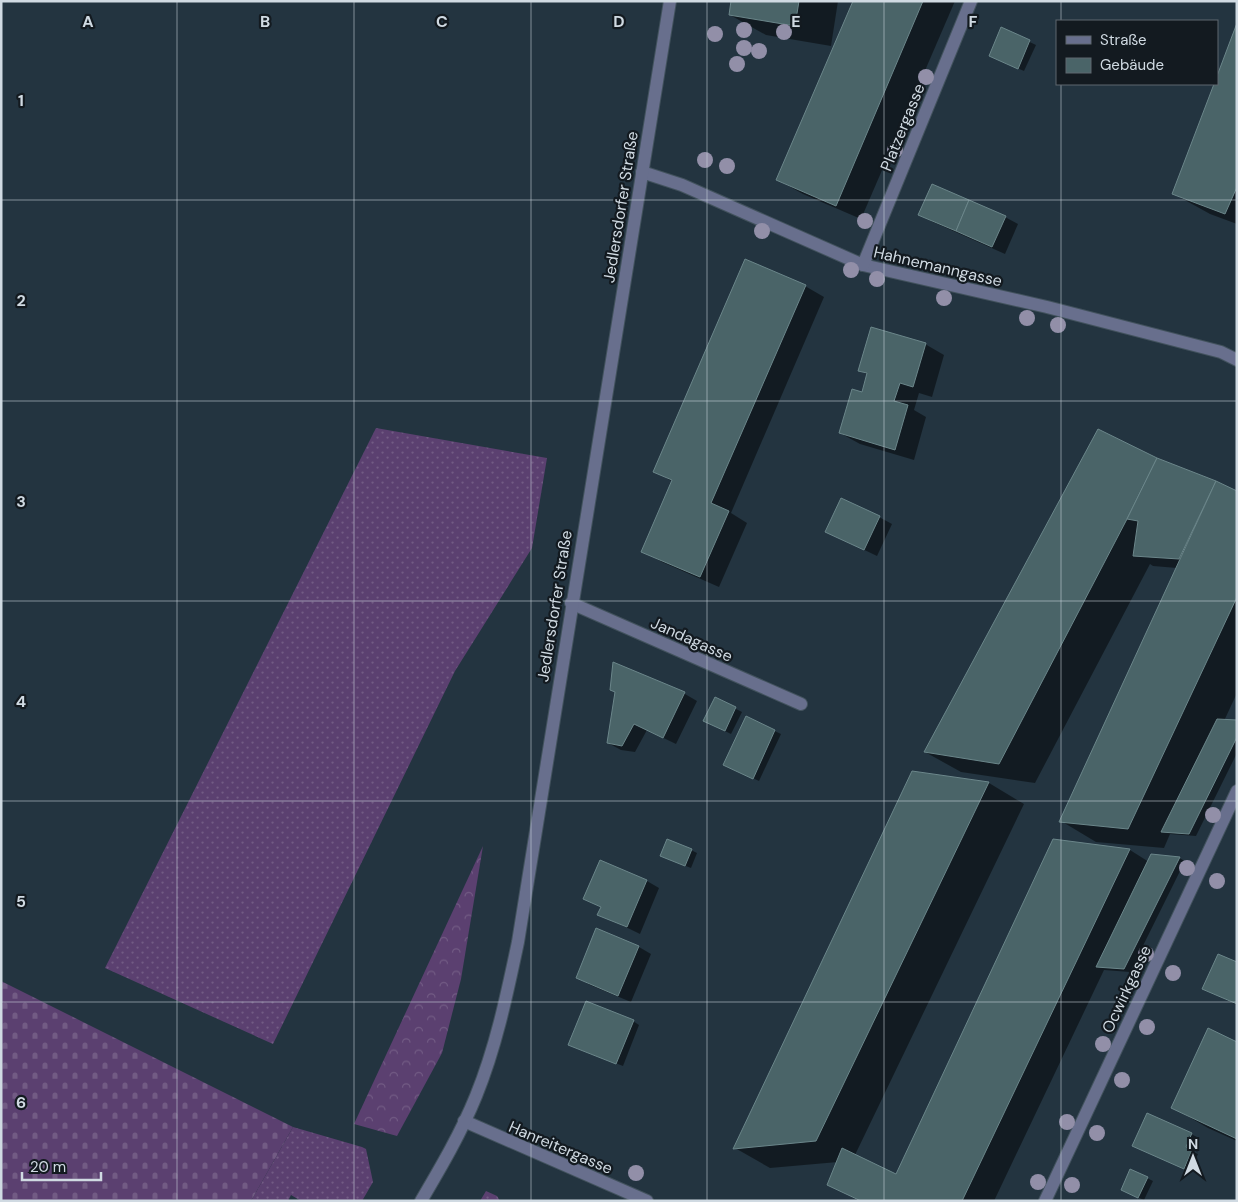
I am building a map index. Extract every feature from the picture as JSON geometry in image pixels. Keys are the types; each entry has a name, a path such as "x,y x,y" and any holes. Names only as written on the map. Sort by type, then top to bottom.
{"street":[{"name":"Jedlersdorfer Straße","path":"420,1201 441,1166 476,1096 490,1056 507,994 518,942 571,603 670,1"},
{"name":"Platzergasse","path":"863,265 971,1"},
{"name":"Hahnemanngasse","path":"642,172 673,181 863,265 1047,307 1221,352 1237,360"},
{"name":"Jandagasse","path":"571,603 801,704"},
{"name":"Ocwirkgasse","path":"1045,1201 1237,791"},
{"name":"Hanreitergasse","path":"464,1121 647,1201"}],"green space":[{"path":"376,428 547,458 532,548 455,671 273,1044 105,968"},
{"path":"483,846 461,979 442,1053 397,1136 354,1124"},
{"path":"1,981 293,1127 251,1201 1,1201"},
{"path":"293,1127 366,1149 373,1182 362,1201 301,1201 291,1195 288,1201 251,1201"},
{"path":"486,1191 497,1196 500,1201 480,1201"}],"building":[{"path":"731,1 799,1 795,26 729,15"},
{"path":"853,1 923,1 836,206 776,180"},
{"path":"1237,23 1237,187 1225,214 1172,194 1214,85 1218,85 1218,73"},
{"path":"1001,27 1030,40 1018,69 989,56"},
{"path":"932,184 969,200 956,231 918,215"},
{"path":"969,200 1006,216 992,247 956,231"},
{"path":"745,259 806,285 711,503 729,511 700,577 641,552 672,480 653,472"},
{"path":"871,327 926,343 913,387 900,383 894,401 908,405 895,450 839,433 852,389 862,392 867,373 858,371"},
{"path":"1098,429 1157,458 999,764 924,752"},
{"path":"1157,458 1216,481 1179,559 1133,556 1138,521 1127,519"},
{"path":"1216,481 1237,491 1237,597 1128,829 1059,822"},
{"path":"841,498 880,516 864,550 825,532"},
{"path":"613,662 685,692 663,738 634,724 622,746 607,743 615,692 610,690"},
{"path":"715,697 736,707 725,731 703,721"},
{"path":"746,716 775,730 753,779 723,765"},
{"path":"1217,719 1237,720 1237,737 1189,834 1161,832"},
{"path":"912,771 989,782 816,1141 733,1149"},
{"path":"667,839 692,849 685,866 660,856"},
{"path":"1053,839 1130,849 962,1201 861,1201 827,1185 842,1148 896,1174"},
{"path":"1151,854 1180,857 1124,969 1096,967"},
{"path":"600,860 647,880 627,927 597,915 601,907 583,899"},
{"path":"596,928 639,946 618,996 576,978"},
{"path":"1218,954 1237,962 1237,1004 1202,989"},
{"path":"586,1001 634,1020 616,1064 568,1045"},
{"path":"1208,1028 1237,1042 1237,1139 1171,1108"},
{"path":"1147,1113 1192,1133 1186,1147 1192,1150 1184,1169 1132,1146"},
{"path":"1130,1169 1148,1177 1138,1198 1121,1190"}]}
